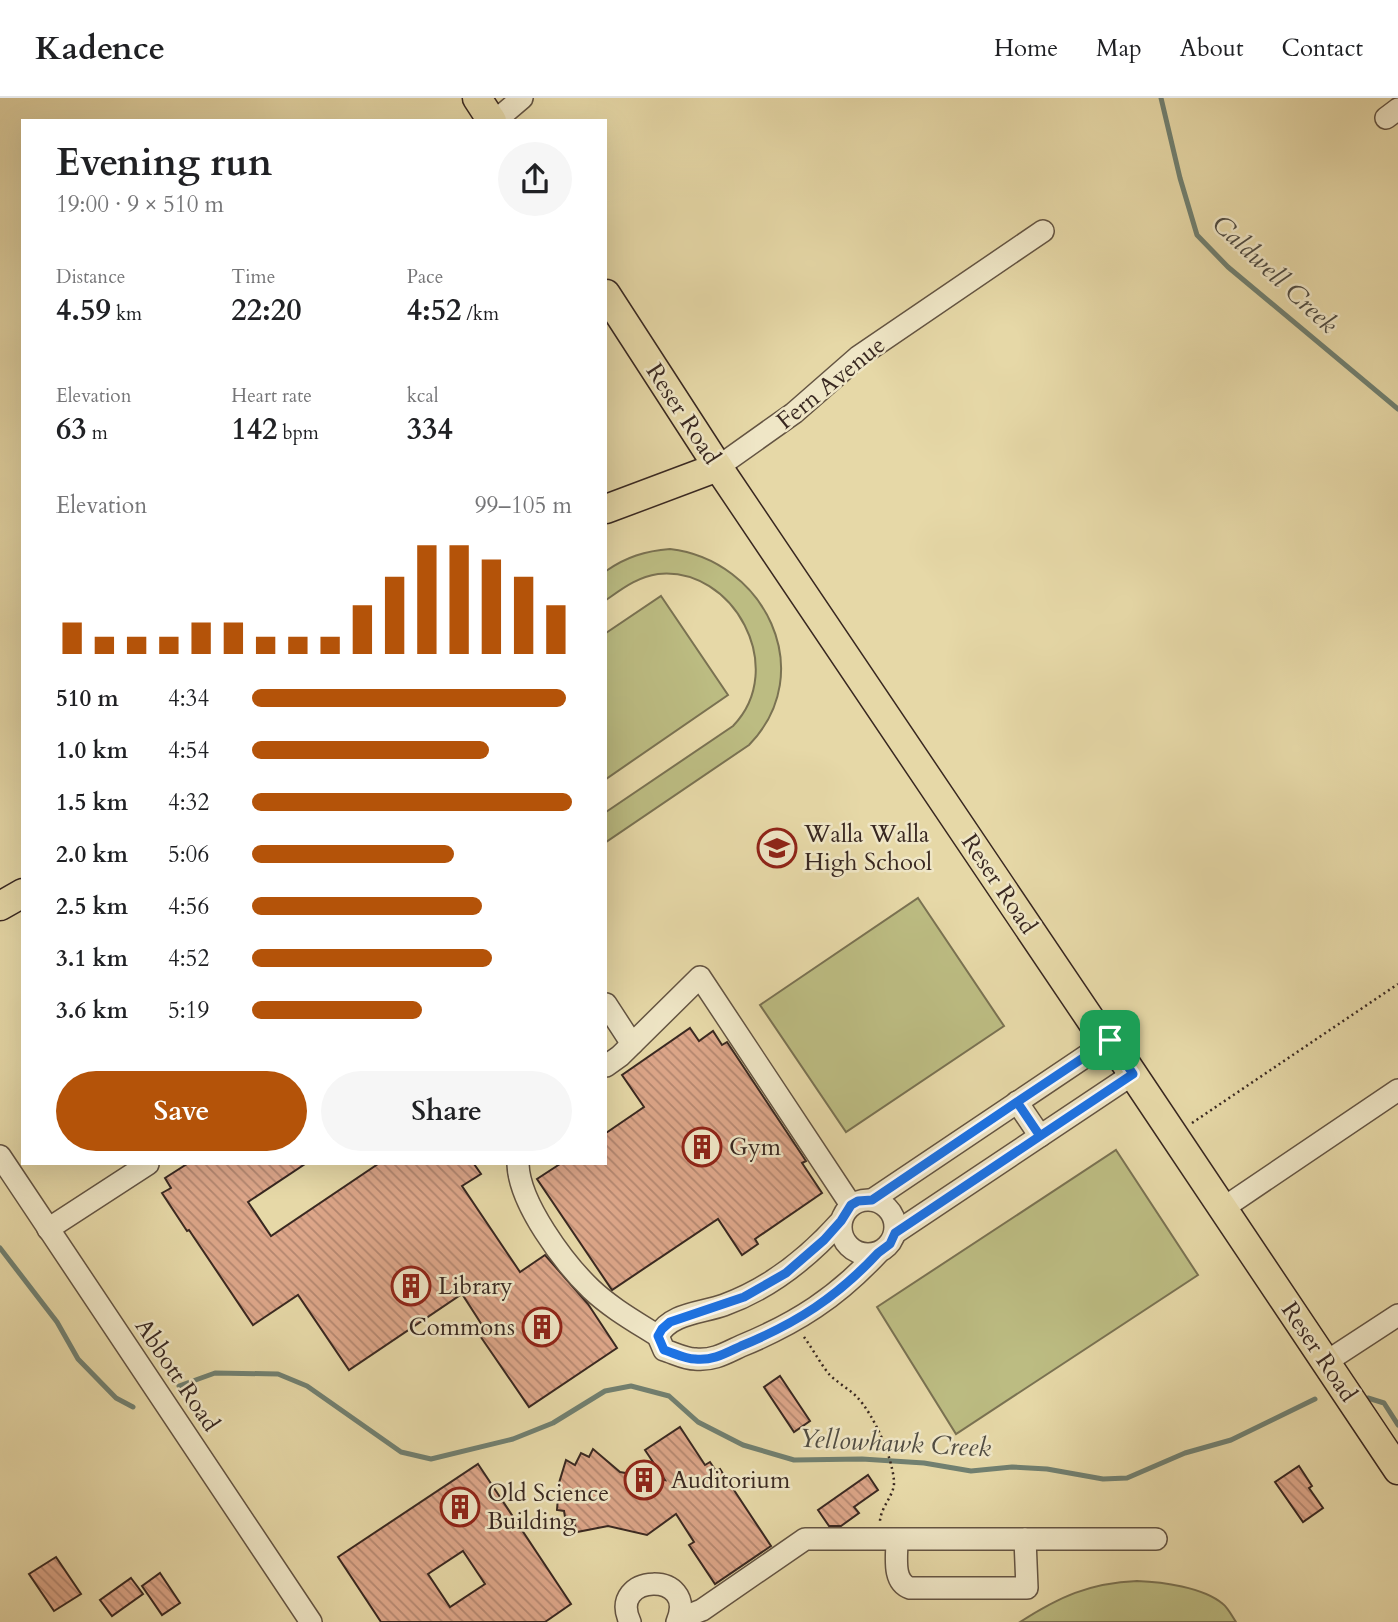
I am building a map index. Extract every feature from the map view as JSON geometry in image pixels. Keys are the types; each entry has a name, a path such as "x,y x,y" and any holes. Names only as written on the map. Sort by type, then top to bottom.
{"main road":[{"path":"477,98 493,119"},
{"name":"Reser Road","path":"607,296 718,467 1099,1032 1110,1040 1172,1137 1398,1470"},
{"name":"Fern Avenue","path":"607,509 718,467"},
{"path":"0,906 21,894"}],"street":[{"path":"496,119 522,98"},
{"name":"Fern Avenue","path":"718,467 794,413 858,357 1043,231"},
{"path":"607,1065 700,977 855,1209"},
{"path":"607,1006 632,1044"},
{"path":"658,1336 670,1322 724,1305 764,1287 806,1258 855,1209 1110,1040"},
{"path":"895,1233 1133,1074"},
{"path":"1222,1209 1398,1090"},
{"path":"1017,1102 1040,1136"},
{"name":"Abbott Road","path":"0,1156 311,1622"},
{"path":"48,1229 146,1165"},
{"path":"518,1165 531,1206 577,1274 607,1302 658,1336 664,1350 694,1360 716,1358 794,1322 837,1293 890,1244 895,1233 895,1221 881,1203 855,1209 841,1233 849,1247 863,1254 878,1253"},
{"path":"1326,1362 1398,1315"},
{"path":"678,1621 702,1611 806,1539 1156,1539"},
{"path":"888,1540 898,1578 901,1584 910,1588 1027,1588 1025,1539"},
{"path":"630,1622 626,1608 632,1593 646,1584 654,1583 663,1584 676,1595 681,1611 678,1621"}],"path":[{"path":"1172,1137 1398,984"},
{"path":"794,1322 830,1375 856,1396 865,1408 887,1450 894,1482 881,1512 888,1540"}],"green space":[{"path":"670,549 703,558 732,574 755,597 771,624 780,654 780,685 770,716 749,745 607,841 607,811 733,726 749,702 755,677 754,650 745,625 729,603 709,586 685,576 658,574 637,581 607,599 607,570 636,555"},
{"path":"661,596 728,695 607,778 607,632"},
{"path":"918,898 1004,1026 846,1132 760,1005"},
{"path":"1116,1150 1198,1275 956,1434 877,1307"},
{"path":"1137,1581 1170,1584 1205,1593 1223,1604 1236,1622 1020,1622 1048,1605 1089,1588"}],"building":[{"name":"Gym","path":"690,1028 699,1041 713,1031 722,1045 727,1042 806,1161 802,1163 822,1193 755,1239 758,1244 742,1255 718,1219 612,1290 537,1179 558,1165 607,1165 607,1132 644,1107 622,1075"},
{"path":"185,1165 304,1165 248,1202 271,1236 377,1165 475,1165 481,1174 462,1186 520,1272 545,1255 588,1304 617,1348 529,1407 476,1330 482,1325 462,1294 349,1370 298,1295 253,1325 162,1193 171,1188 165,1178"},
{"path":"780,1376 810,1421 794,1432 764,1387"},
{"name":"Auditorium","path":"680,1427 705,1465 710,1462 716,1471 720,1469 771,1546 715,1584 689,1545 694,1542 676,1514 647,1535 608,1526 577,1532 574,1522 566,1523 564,1511 557,1510 559,1483 566,1460 575,1465 581,1453 589,1457 593,1449 620,1472 665,1480 645,1450"},
{"name":"Old Science Building","path":"478,1464 571,1604 545,1622 381,1622 338,1557","holes":["463,1551 485,1584 450,1607 428,1574"]},
{"path":"1299,1466 1312,1486 1309,1488 1323,1508 1303,1522 1275,1482"},
{"path":"868,1475 878,1490 854,1507 859,1513 841,1526 829,1526 818,1510"},
{"path":"56,1557 81,1594 54,1611 29,1574"},
{"path":"160,1573 180,1603 162,1615 142,1586"},
{"path":"131,1578 143,1594 112,1616 100,1600"}],"waterway":[{"name":"Caldwell Creek","path":"1161,98 1197,235 1228,267 1398,409"},
{"name":"Yellowhawk Creek","path":"0,1248 57,1322 78,1359 116,1398 133,1407"},
{"name":"Yellowhawk Creek","path":"179,1386 215,1373 278,1374 307,1386 401,1452 431,1459 513,1439 553,1423 605,1391 631,1386 669,1396 698,1422 743,1445 794,1460 862,1459 924,1463 971,1471 1012,1467 1047,1469 1103,1479 1127,1478 1185,1453 1231,1440 1315,1399"},
{"name":"Yellowhawk Creek","path":"1368,1398 1384,1403 1398,1425"}],"place":[{"name":"Walla Walla High School","path":"777,848"},
{"name":"Gym","path":"702,1147"},
{"name":"Library","path":"411,1286"},
{"name":"Commons","path":"542,1327"},
{"name":"Auditorium","path":"644,1480"},
{"name":"Old Science Building","path":"460,1507"}],"route":[{"path":"1110,1040 1017,1102 1040,1136 895,1233 890,1244 859,1274 814,1310 790,1325 716,1358 694,1360 664,1350 659,1343 658,1336 670,1322 744,1297 786,1273 824,1240 851,1205 858,1201 872,1200 1017,1102 1040,1136 1133,1074 1110,1040"}]}
